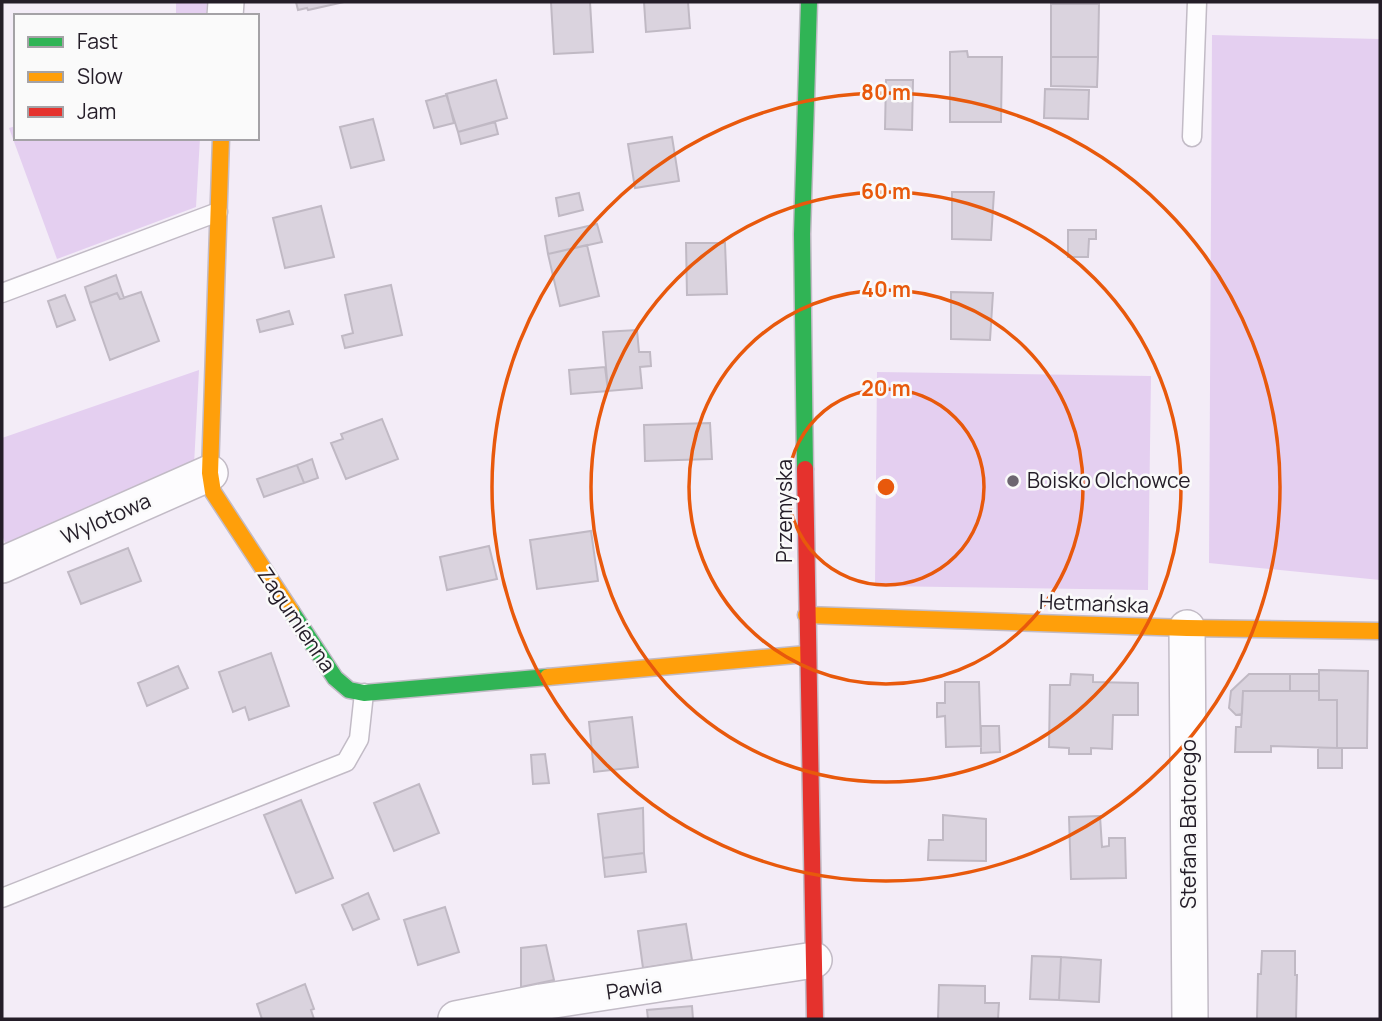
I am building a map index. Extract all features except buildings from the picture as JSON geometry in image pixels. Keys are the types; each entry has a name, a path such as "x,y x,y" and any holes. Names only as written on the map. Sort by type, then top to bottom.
{"street":[{"name":"Przemyska","path":"809,2 802,234 806,615 815,1019"},
{"name":"Zagumienna","path":"221,140 210,473 213,492 335,678 349,690 363,694"},
{"name":"Wylotowa","path":"2,565 210,473"},
{"name":"Hetmańska","path":"806,615 1187,628 1380,631"},
{"name":"Stefana Batorego","path":"1187,628 1190,1019"},
{"path":"363,694 807,654"},
{"name":"Pawia","path":"456,1019 541,1002 814,960"}],"lane":[{"path":"1192,137 1197,2"},
{"path":"2,293 218,212"},
{"path":"2,898 346,762 359,739 363,694"}],"shaded area":[{"path":"176,2 207,2 206,14 176,14"},
{"path":"1212,35 1380,39 1380,580 1209,563"},
{"path":"14,127 14,140 200,140 196,207 57,259 9,128"},
{"path":"199,370 194,465 6,546 2,535 2,438"},
{"name":"Boisko Olchowce","path":"877,372 1151,376 1148,590 875,586"}],"traffic: fast":[{"path":"805,469 802,234 809,2"},
{"path":"291,611 335,678 349,690 364,693 548,677"}],"traffic: slow":[{"path":"221,140 210,473 213,492 291,611"},
{"path":"806,615 1187,628 1380,631"},
{"path":"548,677 807,654"}],"traffic: jam":[{"path":"805,469 815,1019"}],"place":[{"name":"Boisko Olchowce","path":"1013,481"}]}
